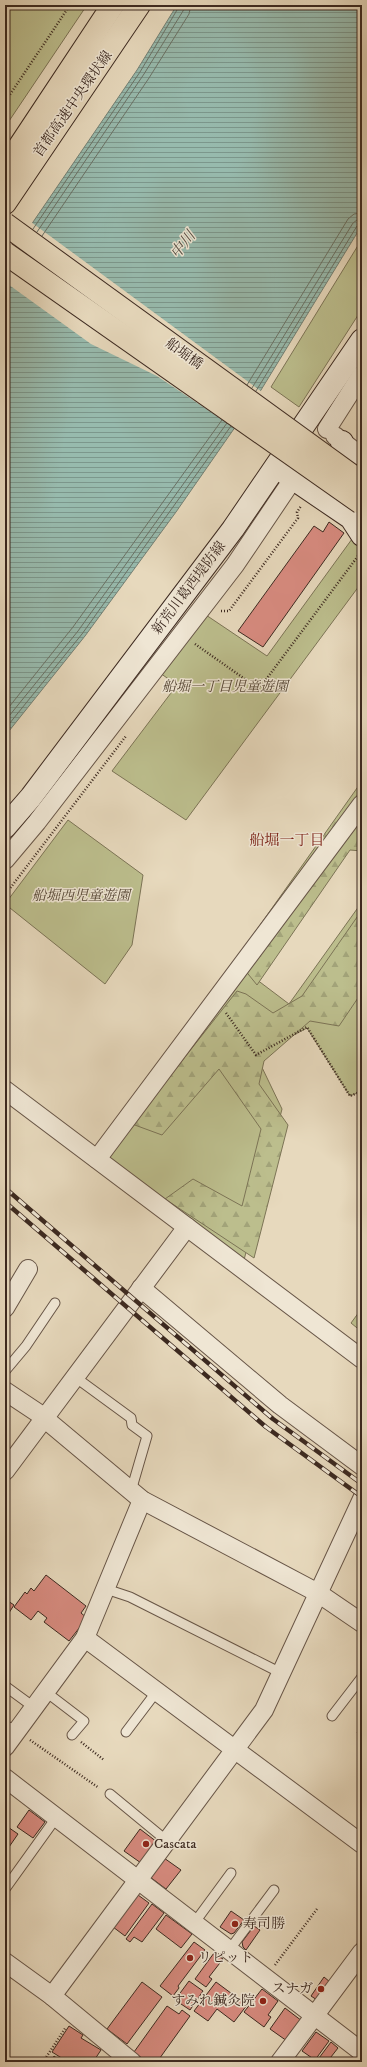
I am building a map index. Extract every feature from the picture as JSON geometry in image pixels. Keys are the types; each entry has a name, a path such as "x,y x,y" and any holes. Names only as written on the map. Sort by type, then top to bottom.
{"main road":[{"name":"首都高速中央環状線","path":"5,168 113,5"},
{"name":"首都高速中央環状線","path":"5,203 140,5"},
{"name":"船堀橋","path":"5,224 359,510"},
{"name":"船堀橋","path":"5,253 359,510"},
{"name":"新荒川葛西堤防線","path":"5,827 31,797 228,535 284,473 326,430 362,340"},
{"path":"326,430 359,510"},
{"path":"284,473 311,491 359,510"}],"street":[{"path":"362,374 326,430 362,457"},
{"path":"5,860 37,822 235,565 284,473"},
{"path":"97,1159 362,804"},
{"path":"5,1090 362,1358"},
{"path":"5,1471 187,1227"},
{"path":"5,1308 28,1269"},
{"path":"141,1288 280,1405 362,1466"},
{"path":"5,1391 44,1418 136,1496 318,1592 362,1623"},
{"path":"5,1747 11,1728 35,1708 85,1638 106,1589 136,1496"},
{"path":"52,1996 264,1710 318,1592 360,1508"},
{"path":"85,1638 362,1844"},
{"path":"5,1778 195,1922 362,2052"},
{"path":"280,2062 362,1952"},
{"path":"5,1962 52,1996 132,2062"}],"lane":[{"path":"5,1371 26,1346 55,1302"},
{"path":"75,1377 131,1418 132,1425 147,1436 136,1496"},
{"path":"106,1589 130,1597 281,1673"},
{"path":"332,1716 362,1677"},
{"path":"5,1686 35,1708"},
{"path":"126,1732 157,1691"},
{"path":"46,1692 84,1721 72,1736"},
{"path":"110,1794 167,1841"},
{"path":"5,1889 56,1818"},
{"path":"195,1922 231,1873"},
{"path":"230,1949 274,1890"}],"path":[{"path":"5,102 70,5"},
{"path":"200,610 230,611 298,518 296,512 311,491"},
{"path":"181,635 259,689 362,552"},
{"path":"216,1000 256,1055 307,1028 350,1096 362,1091"},
{"path":"11,1728 110,1794"},
{"path":"72,1736 104,1760"},
{"path":"274,1966 317,1909"},
{"path":"43,2062 74,2015"}],"green space":[{"path":"5,5 87,5 5,127"},
{"path":"362,239 362,309 299,407 271,387"},
{"name":"船堀一丁目児童遊園","path":"352,539 362,551 362,582 186,820 112,771 177,685 160,673 203,613 267,656"},
{"path":"362,781 362,851 350,850 257,985 236,959"},
{"name":"船堀西児童遊園","path":"68,820 143,875 132,945 105,984 5,904"},
{"path":"362,902 362,1091 350,1096 307,1028 256,1055 282,1109 242,1268 97,1159 240,967 289,1004"},
{"path":"362,910 362,992 339,1026 310,1021 264,1061 259,1084 288,1125 254,1258 165,1199 193,1179 242,1206 261,1129 219,1069 162,1135 132,1124 237,991 246,994 273,1013 302,996"},
{"path":"362,1308 362,1332 351,1323"}],"water":[{"name":"中川","path":"177,5 362,5 362,225 261,390 176,512 85,636 5,736 5,263 137,70"}],"pier":[{"path":"31,222 262,392 236,429 157,376 91,344 5,282 5,260"}],"building":[{"path":"329,522 344,533 263,647 238,631 314,526 323,532"},
{"path":"46,1575 86,1606 81,1613 87,1618 69,1641 44,1622 47,1618 38,1611 31,1620 14,1607 25,1592 27,1594 31,1588 34,1591"},
{"path":"5,1599 14,1605 5,1619"},
{"path":"362,1726 362,1737 357,1733"},
{"path":"29,1810 45,1822 33,1838 17,1827"},
{"path":"5,1825 18,1834 9,1847 5,1844"},
{"path":"140,1829 157,1842 141,1863 124,1851"},
{"path":"164,1858 181,1870 166,1889 150,1877"},
{"path":"138,1895 149,1903 125,1936 113,1927"},
{"path":"152,1904 164,1913 142,1942 134,1937 130,1942 126,1939"},
{"path":"231,1911 244,1920 234,1933 231,1934 220,1927"},
{"path":"166,1915 192,1934 181,1948 156,1929"},
{"path":"254,1926 260,1930 246,1950 243,1947 242,1942"},
{"path":"194,1942 205,1950 178,1986 179,1988 173,1996 160,1986"},
{"path":"214,1953 223,1959 209,1977 212,1979 206,1987 195,1979"},
{"path":"324,1977 330,1982 317,2000 311,1996"},
{"path":"189,1981 203,1991 190,2010 175,2000"},
{"path":"142,1982 162,1997 127,2044 107,2029"},
{"path":"216,1982 247,2005 234,2022 217,2009 208,2021 194,2011"},
{"path":"262,1989 278,2001 268,2015 271,2017 264,2027 244,2012"},
{"path":"167,2006 179,2014 182,2010 190,2016 157,2062 147,2062 134,2052"},
{"path":"285,2008 302,2021 287,2041 270,2029"},
{"path":"69,2026 83,2035 81,2038 101,2050 93,2062 68,2062 52,2052"},
{"path":"316,2032 329,2041 315,2060 302,2051"},
{"path":"331,2042 338,2048 327,2062 316,2062"},
{"path":"54,2056 62,2062 50,2062"}],"railway":[{"path":"5,1188 273,1419 362,1484"},
{"path":"5,1202 266,1427 362,1497"}],"place":[{"name":"Cascata","path":"146,1844"},
{"name":"寿司勝","path":"235,1924"},
{"name":"リピット","path":"190,1958"},
{"name":"スナガ","path":"321,1989"},
{"name":"すみれ鍼灸院","path":"263,2001"}],"district":[{"name":"船堀一丁目","path":"287,840"}]}
